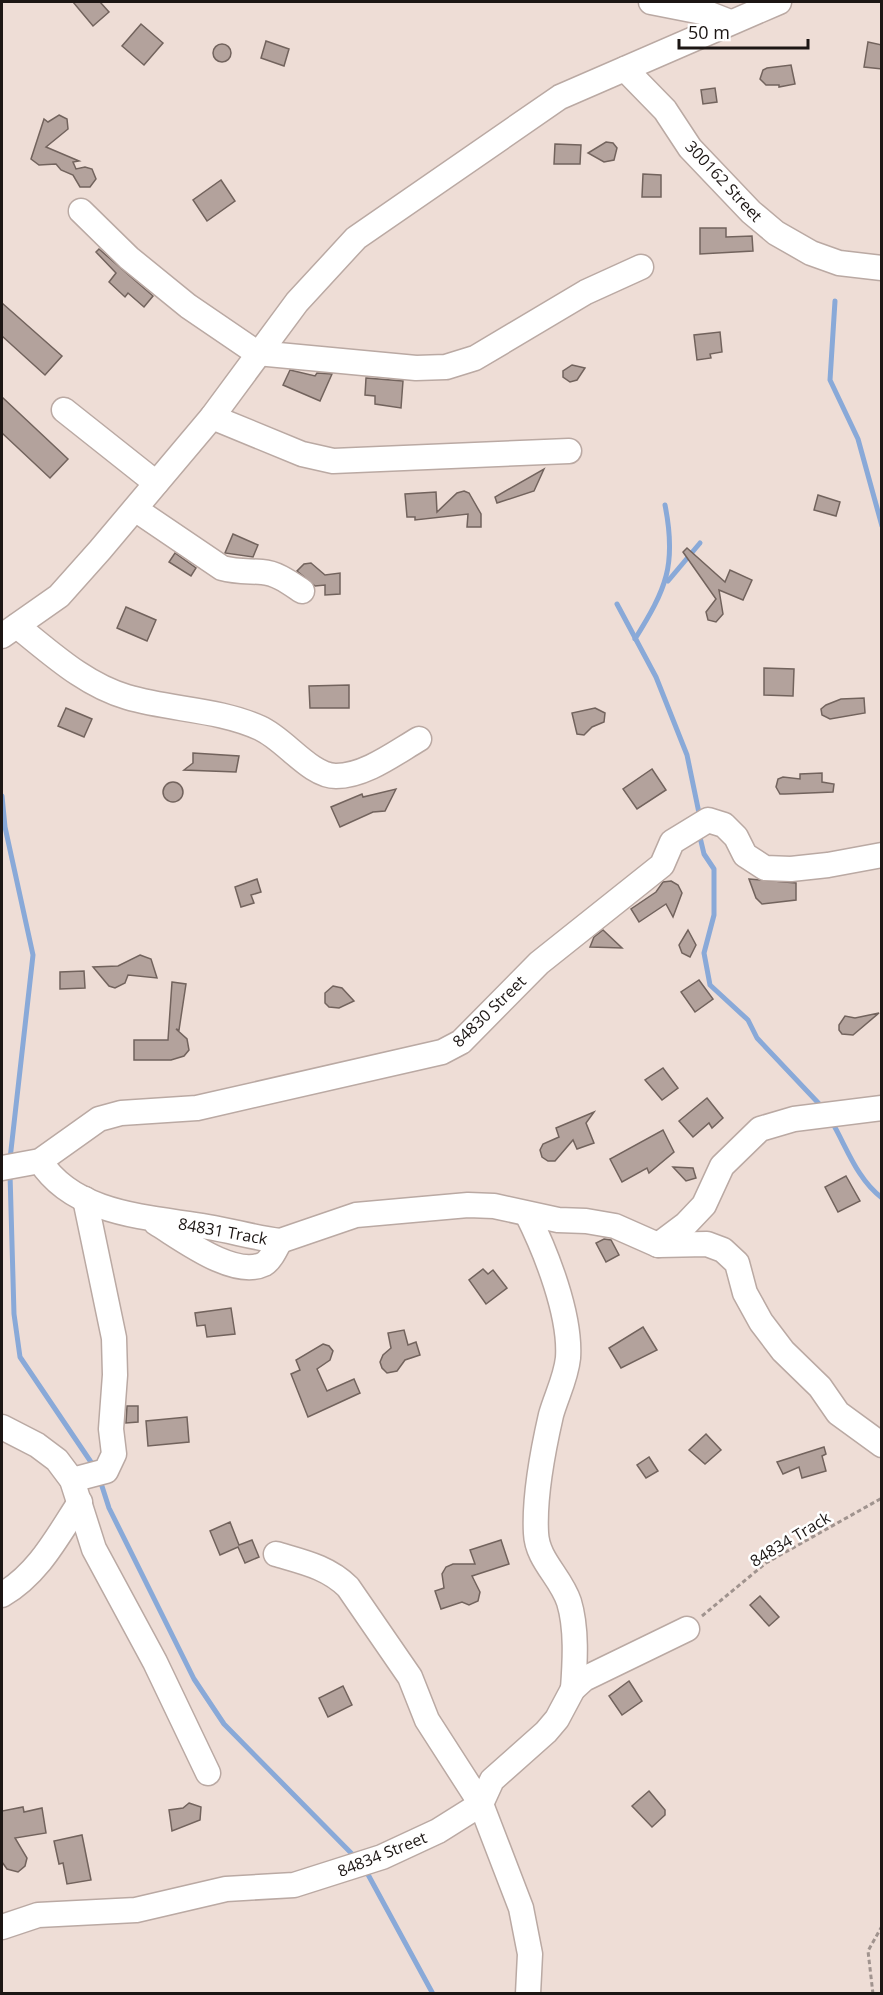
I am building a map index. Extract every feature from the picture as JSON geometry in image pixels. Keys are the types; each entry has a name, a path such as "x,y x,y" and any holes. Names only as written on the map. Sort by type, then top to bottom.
{"street":[{"path":"651,2 707,14 730,22"},
{"path":"419,740 356,772 337,776 324,774 312,768 278,738 259,728 187,707 128,697 105,689 6,632 59,596 212,417 257,353 313,284 356,238 560,97 779,2"},
{"name":"300162 Street","path":"625,69 665,110 690,148 751,212 776,233 811,253 839,263 882,268"},
{"path":"81,211 129,258 188,306 257,353 416,368 446,367 476,357 586,292 641,267"},
{"path":"64,410 156,483"},
{"path":"212,417 302,454 333,461 569,451"},
{"path":"135,509 222,568 235,572 264,572 284,579 302,591"},
{"name":"84830 Street","path":"2,1168 39,1161 99,1119 121,1113 197,1108 280,1087 382,1067 442,1052 461,1042 538,963 662,866 672,842 708,820 724,825 736,837 745,855 765,868 791,869 819,866 882,855"},
{"path":"658,1245 686,1224 704,1205 722,1166 760,1129 794,1119 882,1108"},
{"name":"84831 Track","path":"39,1161 62,1187 85,1199 152,1220 190,1224 280,1241 356,1215 468,1205 494,1206 526,1214 615,1226 658,1245"},
{"path":"2,1595 21,1584 35,1570 76,1491 106,1471 113,1461 111,1429 115,1375 114,1338 85,1199"},
{"path":"526,1214 542,1244 553,1276 565,1331 568,1358 551,1416 535,1511 536,1536 542,1556 569,1602 573,1640 573,1689"},
{"path":"658,1245 707,1244 723,1250 737,1263 745,1293 761,1322 783,1351 820,1387 838,1413 882,1444"},
{"path":"2,1427 37,1445 57,1460 76,1491 94,1549 154,1662 208,1773"},
{"path":"276,1554 318,1566 336,1575 348,1587 410,1677 427,1720 481,1804 521,1908 530,1954 528,1994"},
{"path":"481,1804 492,1780 546,1732 557,1719 573,1689 584,1679 604,1667 687,1629"},
{"name":"84834 Street","path":"2,1927 38,1915 136,1910 226,1889 294,1885 382,1857 438,1831 481,1804"}],"path":[{"name":"84834 Track","path":"687,1629 766,1563 882,1498"},
{"path":"873,1994 868,1951 882,1926"}],"building":[{"path":"73,2 100,2 109,12 93,26"},
{"path":"141,24 163,43 144,65 122,46"},
{"path":"266,41 289,49 284,66 261,58"},
{"path":"868,42 882,45 882,69 864,67"},
{"path":"222,44 228,47 231,53 228,59 222,62 216,59 213,53 216,47"},
{"path":"791,65 795,84 779,87 779,85 766,85 760,79 763,70 767,68"},
{"path":"715,88 717,102 703,104 701,90"},
{"path":"59,115 67,119 68,129 46,147 79,161 73,162 76,169 85,167 92,169 96,179 90,187 80,187 73,175 61,170 56,164 39,165 31,159 44,119 48,122"},
{"path":"606,142 613,143 617,148 614,160 604,162 588,153"},
{"path":"555,144 581,145 580,164 554,164"},
{"path":"643,174 661,175 661,197 642,197"},
{"path":"221,180 235,201 207,221 193,200"},
{"path":"700,228 726,228 726,237 752,236 753,251 700,254"},
{"path":"99,249 153,296 144,307 128,293 125,297 109,282 116,273 96,252"},
{"path":"2,303 62,356 45,375 2,336"},
{"path":"720,332 722,352 710,354 711,358 697,360 694,335"},
{"path":"572,365 585,368 577,380 570,382 563,377 563,371"},
{"path":"290,370 315,376 317,373 332,374 320,401 283,385"},
{"path":"366,378 403,381 401,408 375,404 375,396 365,395"},
{"path":"2,397 68,459 50,478 2,433"},
{"path":"544,469 534,491 497,503 495,497"},
{"path":"464,491 469,493 481,514 481,527 467,527 468,514 415,520 415,517 407,517 405,494 436,492 437,512 457,493"},
{"path":"818,495 840,502 836,516 814,510"},
{"path":"233,534 258,545 253,557 225,553"},
{"path":"687,548 725,582 730,570 752,580 743,600 719,590 723,614 716,622 708,620 706,612 716,599 683,552"},
{"path":"175,553 196,568 191,576 169,562"},
{"path":"311,563 325,575 340,573 340,594 325,595 325,585 315,586 297,571 304,564"},
{"path":"126,607 156,620 147,641 117,628"},
{"path":"764,668 794,669 793,696 764,695"},
{"path":"349,685 349,708 310,708 309,686"},
{"path":"864,698 865,713 830,719 822,715 821,709 826,705 841,699"},
{"path":"66,708 92,719 84,737 58,726"},
{"path":"595,708 605,713 604,722 592,727 584,735 577,734 572,713"},
{"path":"193,753 239,756 236,772 184,770 193,763"},
{"path":"652,769 666,790 637,809 623,789"},
{"path":"822,773 822,782 834,784 833,792 780,794 776,787 778,779 783,777 800,779 800,774"},
{"path":"173,782 180,785 183,792 180,799 173,802 166,799 163,792 166,785"},
{"path":"396,789 385,811 373,812 340,827 331,807 362,794 363,797"},
{"path":"257,879 261,892 251,895 254,903 241,907 235,887"},
{"path":"749,879 796,883 796,900 762,904 756,898"},
{"path":"671,881 678,885 682,893 673,917 666,904 639,922 631,909 656,892 663,882"},
{"path":"603,930 622,948 590,947 594,937"},
{"path":"688,930 696,945 690,957 682,953 679,945"},
{"path":"140,955 151,959 157,978 128,975 125,983 115,988 109,986 93,967 118,966"},
{"path":"84,971 85,988 60,989 60,972"},
{"path":"699,980 713,999 695,1012 681,992"},
{"path":"172,982 186,984 179,1030 176,1029 187,1039 189,1050 184,1056 171,1060 134,1060 134,1040 168,1040"},
{"path":"333,986 342,988 354,1001 339,1008 329,1007 325,1003 325,993"},
{"path":"879,1013 853,1035 842,1034 839,1030 839,1025 845,1016 855,1018"},
{"path":"663,1068 678,1088 662,1100 645,1080"},
{"path":"707,1098 723,1118 712,1128 709,1123 693,1137 679,1121"},
{"path":"594,1112 586,1123 594,1143 577,1149 573,1140 555,1161 548,1161 542,1157 540,1150 543,1144 559,1137 556,1128"},
{"path":"663,1130 674,1152 649,1173 647,1168 622,1182 610,1159"},
{"path":"673,1167 693,1168 696,1178 686,1181"},
{"path":"846,1176 860,1201 838,1212 825,1187"},
{"path":"604,1239 611,1240 619,1255 606,1262 596,1243"},
{"path":"483,1269 488,1274 493,1270 507,1288 486,1304 469,1280"},
{"path":"231,1308 235,1334 207,1337 205,1325 197,1326 195,1313"},
{"path":"643,1327 657,1350 621,1368 609,1348"},
{"path":"404,1330 408,1345 416,1342 420,1355 405,1360 397,1371 387,1373 380,1362 383,1355 391,1348 388,1333"},
{"path":"323,1344 329,1346 333,1351 330,1360 317,1369 327,1391 354,1379 360,1393 308,1417 291,1374 300,1370 296,1360"},
{"path":"127,1406 138,1406 138,1422 126,1423"},
{"path":"187,1417 189,1442 148,1446 146,1421"},
{"path":"706,1434 721,1450 705,1464 689,1450"},
{"path":"824,1447 826,1454 822,1456 826,1471 802,1478 799,1467 783,1474 777,1462"},
{"path":"649,1457 658,1471 646,1478 637,1465"},
{"path":"230,1522 239,1545 252,1540 259,1557 245,1563 238,1547 220,1555 210,1531"},
{"path":"501,1540 509,1564 472,1576 480,1592 478,1601 469,1605 462,1602 441,1609 435,1591 444,1588 442,1574 446,1567 453,1564 475,1564 470,1550"},
{"path":"760,1596 779,1617 769,1626 750,1605"},
{"path":"629,1681 642,1701 622,1715 609,1696"},
{"path":"343,1686 352,1705 328,1717 319,1698"},
{"path":"649,1791 665,1810 665,1815 652,1827 632,1806"},
{"path":"189,1803 201,1807 200,1820 172,1831 169,1810 183,1808"},
{"path":"23,1807 24,1812 42,1808 46,1833 15,1838 27,1858 25,1866 18,1872 7,1869 2,1862 2,1811"},
{"path":"82,1835 91,1880 67,1884 63,1863 59,1864 54,1841"}],"waterway":[{"path":"835,301 830,380 858,439 882,526"},
{"path":"635,639 654,605 666,576 670,544 665,505"},
{"path":"668,581 700,543"},
{"path":"617,604 656,677 687,755 699,813"},
{"path":"2,796 5,827 33,955 10,1159"},
{"path":"699,833 704,854 714,869 714,915 704,953 710,985 748,1020 757,1038 824,1109"},
{"path":"832,1122 853,1163 866,1182 882,1198"},
{"path":"10,1174 14,1314 20,1357 95,1468"},
{"path":"100,1480 109,1508 194,1679 224,1724 357,1859"},
{"path":"365,1869 433,1994"}]}
